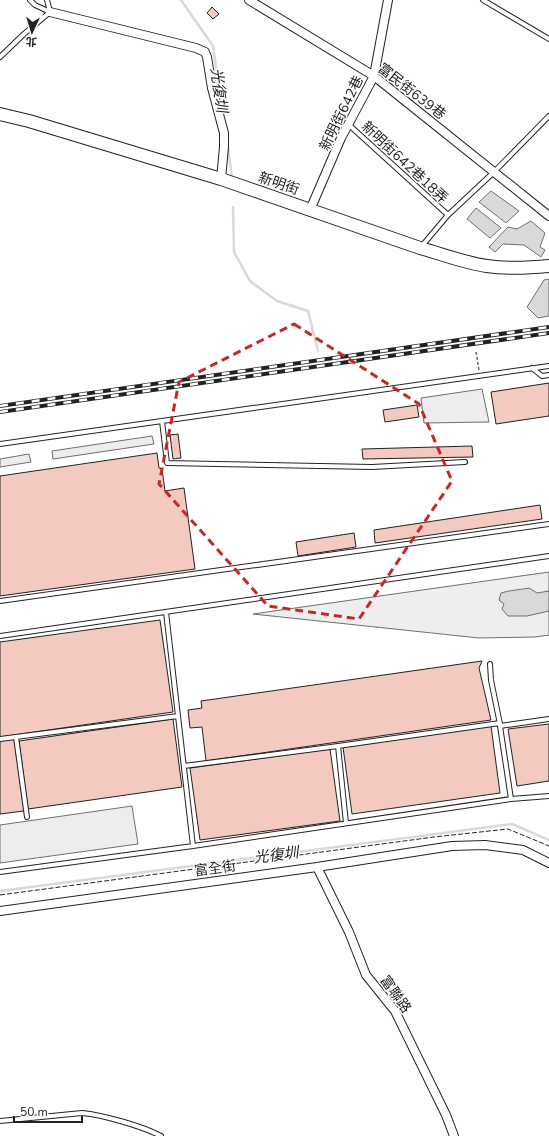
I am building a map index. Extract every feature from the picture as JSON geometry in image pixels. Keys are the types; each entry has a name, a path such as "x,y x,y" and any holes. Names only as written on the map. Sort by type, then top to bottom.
{"street":[{"name":"富民街639巷","path":"249,0 374,76 549,216"},
{"name":"新明街642巷","path":"310,210 348,124 374,76 388,0"},
{"path":"50,12 196,48 205,52 212,88 224,133 221,180"},
{"name":"新明街","path":"0,114 29,120 221,180 420,248 486,266 527,268 549,266"},
{"name":"富全街","path":"0,911 317,867 452,846 485,844 523,850 549,863"},
{"name":"富聯路","path":"317,867 349,932 366,975 395,1011 446,1115 454,1136"}],"lane":[{"path":"30,0 35,5 50,12"},
{"path":"47,0 50,12"},
{"path":"483,0 549,39"},
{"path":"0,57 50,12"},
{"path":"420,248 448,215 494,172 549,116"},
{"name":"新明街642巷18弄","path":"348,124 448,215"},
{"path":"0,444 549,366"},
{"path":"531,368 542,376 549,375"},
{"path":"162,421 166,463 372,466 465,462"},
{"path":"0,601 549,524"},
{"path":"0,636 549,556"},
{"path":"166,612 193,846"},
{"path":"490,664 491,680 500,725 511,799"},
{"path":"0,739 178,716"},
{"path":"184,766 549,719"},
{"path":"16,737 27,817"},
{"path":"338,746 346,823"},
{"path":"0,872 193,846 511,799 549,796"},
{"path":"0,1121 82,1113 93,1114 151,1131 161,1136"}],"path":[{"path":"476,352 480,376"}],"highlighted area":[{"path":"294,324 419,404 452,481 359,619 268,606 159,484 179,382"}],"shaded area":[{"path":"491,191 519,211 506,223 479,202"},
{"path":"476,208 501,228 490,238 467,219"},
{"path":"531,221 545,233 540,247 545,250 541,257 524,245 503,244 495,252 489,247 508,227 517,229"},
{"path":"549,279 549,316 538,318 527,307 544,280"},
{"path":"482,389 489,422 424,423 421,398"},
{"path":"152,436 154,444 53,459 52,451"},
{"path":"29,454 31,462 0,467 0,459"},
{"path":"549,572 549,635 535,637 479,638 253,614"},
{"path":"529,588 537,593 549,591 549,611 527,616 508,616 502,609 504,604 499,600 501,593"},
{"path":"132,806 138,844 0,863 0,825"}],"building":[{"path":"212,7 219,14 213,19 207,13"},
{"path":"549,383 549,416 496,424 491,392"},
{"path":"417,405 419,417 385,422 383,410"},
{"path":"178,434 181,458 173,459 170,435"},
{"path":"472,446 473,457 363,459 362,449"},
{"path":"157,453 159,468 162,469 165,491 184,488 195,569 0,596 0,476"},
{"path":"540,505 542,519 375,543 374,530"},
{"path":"354,533 356,547 298,556 296,542"},
{"path":"160,620 173,712 0,737 0,642"},
{"path":"482,661 479,668 491,720 206,761 202,727 190,728 188,710 202,708 201,701"},
{"path":"173,719 182,787 28,809 19,741"},
{"path":"549,724 549,781 517,786 508,729"},
{"path":"491,726 500,793 352,814 343,747"},
{"path":"14,738 24,811 0,814 0,740"},
{"path":"330,749 340,821 200,840 190,768"}],"waterway":[{"name":"光復圳","path":"181,0 213,46 223,115"},
{"name":"光復圳","path":"228,147 232,178"},
{"name":"光復圳","path":"233,207 234,252 250,281 277,301 308,311 318,351"},
{"name":"光復圳","path":"0,891 512,824 549,840"}],"railway":[{"path":"0,406 549,327"},
{"path":"0,412 549,333"}],"fence":[{"path":"0,895 434,837 508,829 549,846"}]}
